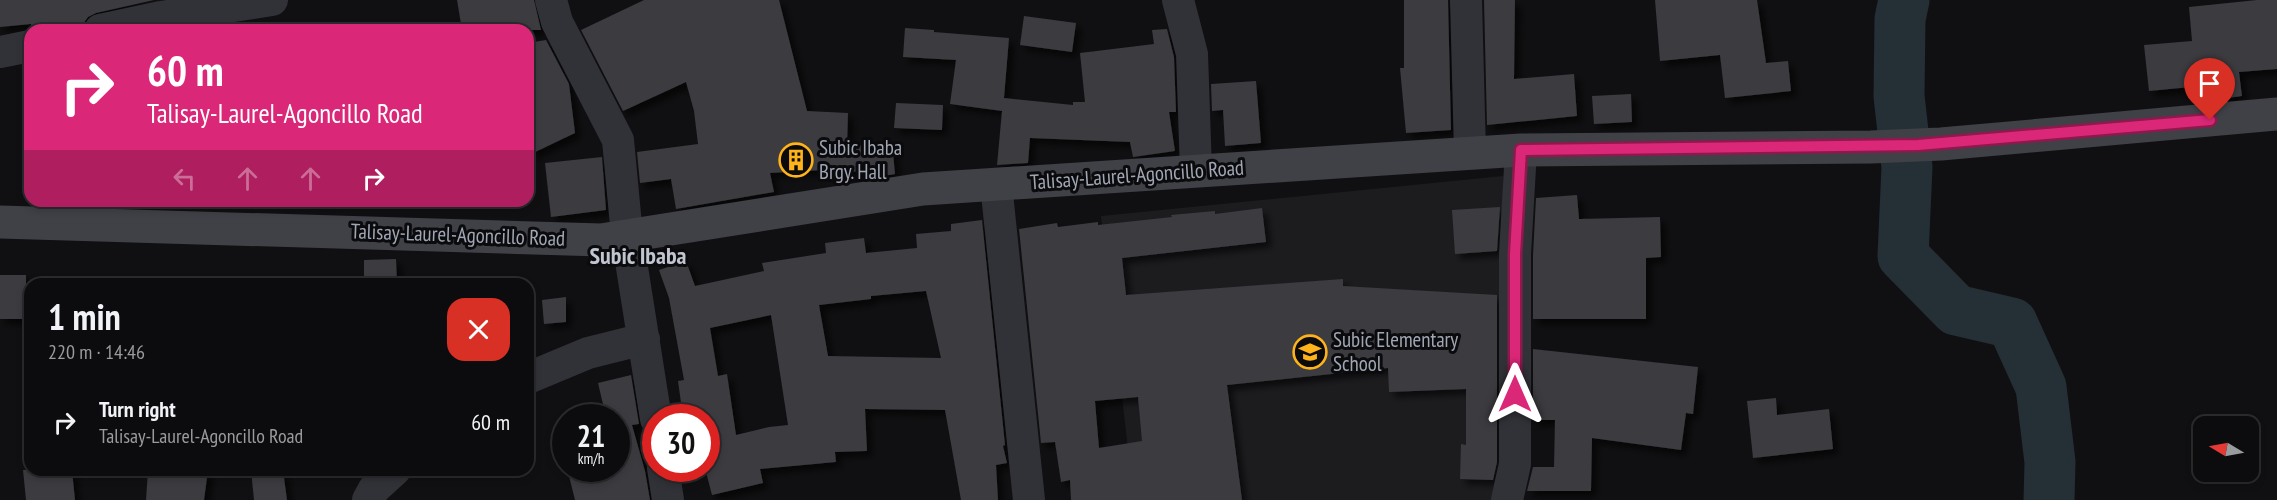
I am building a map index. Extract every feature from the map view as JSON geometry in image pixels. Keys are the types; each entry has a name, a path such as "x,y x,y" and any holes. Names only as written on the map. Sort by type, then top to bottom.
{"main road":[{"name":"Talisay-Laurel-Agoncillo Road","path":"0,222 601,240 923,189 1521,150 1871,147 1941,144 2277,114"}],"street":[{"path":"128,24 272,0"},
{"path":"551,0 557,22 618,140 627,236 654,404"},
{"path":"1178,0 1192,54 1196,171"},
{"path":"1466,0 1470,153"},
{"path":"0,52 24,47"},
{"path":"1507,500 1515,464 1515,254 1521,150"},
{"path":"996,184 1029,500"},
{"path":"534,376 588,353 644,339"},
{"path":"368,500 374,489 388,476"},
{"path":"665,482 668,500"}],"shaded area":[{"name":"Subic Elementary School","path":"1503,176 1504,487 1499,500 1134,500 1101,216"}],"building":[{"path":"0,0 154,0 96,13 88,17 83,24 24,24 0,27"},
{"path":"457,0 534,0 541,30 534,30 534,24 461,24"},
{"path":"644,0 779,0 807,111 848,113 847,146 892,142 895,174 868,179 867,171 823,173 823,170 770,173 774,192 676,209 671,179 640,183 637,152 698,144 694,111 686,82 623,111 581,30"},
{"path":"1404,0 1448,0 1451,130 1406,133 1400,68 1404,68"},
{"path":"1484,0 1515,0 1514,79 1574,74 1577,116 1487,125"},
{"path":"1655,0 1757,0 1766,63 1788,61 1791,91 1725,98 1720,55 1660,61"},
{"path":"2277,0 2277,69 2239,72 2242,96 2214,100 2212,85 2149,91 2144,45 2192,41 2189,7"},
{"path":"1024,16 1076,23 1072,52 1020,45"},
{"path":"905,28 1009,38 1004,98 1073,105 1073,102 1085,102 1080,53 1154,44 1152,30 1167,29 1174,57 1176,112 1169,112 1175,151 1133,157 1130,142 1030,138 1028,163 997,165 1002,111 950,104 956,60 903,57"},
{"path":"546,40 569,84 575,133 534,153 534,42"},
{"path":"1256,81 1261,143 1225,146 1223,110 1212,111 1211,84"},
{"path":"1631,94 1632,122 1594,124 1592,96"},
{"path":"896,103 943,105 942,130 894,128"},
{"path":"602,157 606,210 551,217 545,163"},
{"path":"1577,195 1579,219 1660,217 1661,257 1646,258 1646,319 1533,319 1536,198"},
{"path":"1500,207 1497,251 1455,254 1452,210"},
{"path":"1262,208 1266,242 1122,258 1126,295 1343,279 1343,286 1497,295 1497,462 1493,480 1460,479 1461,444 1466,445 1466,389 1389,392 1388,368 1227,385 1242,500 1071,500 1070,480 1061,482 1055,442 1041,443 1019,229 1057,223 1058,227 1098,222 1098,225 1172,217 1171,215 1215,211 1215,214","holes":["1138,397 1142,441 1099,448 1095,401"]},
{"path":"982,220 1005,445 1003,446 1007,463 996,465 998,500 961,500 945,410 865,409 867,451 835,452 836,462 760,469 763,483 712,495 709,482 720,482 720,404 681,404 678,381 684,380 669,298 659,270 686,261 695,286 764,271 762,263 826,253 825,243 864,238 866,253 917,248 916,234 951,231 951,224","holes":["926,291 941,358 828,356 819,305 871,299 871,296","771,315 788,425 736,435 727,374 718,376 710,328"]},
{"path":"396,259 397,278 364,278 364,260"},
{"path":"0,275 26,275 24,278 24,319 0,319"},
{"path":"566,297 566,322 544,324 542,300"},
{"path":"1533,349 1698,367 1693,414 1686,413 1681,450 1592,438 1591,491 1527,491 1533,467 1554,467 1555,420 1533,420"},
{"path":"631,375 639,424 632,425 642,460 642,482 647,482 650,500 575,500 570,482 630,482 630,404 603,404 598,383"},
{"path":"1776,398 1777,415 1829,409 1833,449 1753,458 1747,401"},
{"path":"23,470 24,476 73,476 75,500 26,500"},
{"path":"148,476 207,476 204,500 146,500"},
{"path":"252,476 284,476 287,500 254,500"}],"waterway":[{"path":"1904,0 1900,19 1899,96 1907,167 1903,256 1956,310 2012,323 2041,387 2050,462 2049,500"}],"place":[{"name":"Subic Ibaba Brgy. Hall","path":"796,160"},
{"name":"Subic Elementary School","path":"1310,352"}],"district":[{"name":"Subic Ibaba","path":"638,256"}],"route":[{"path":"1515,394 1515,254 1521,150 1871,147 1941,144 2210,120"}]}
